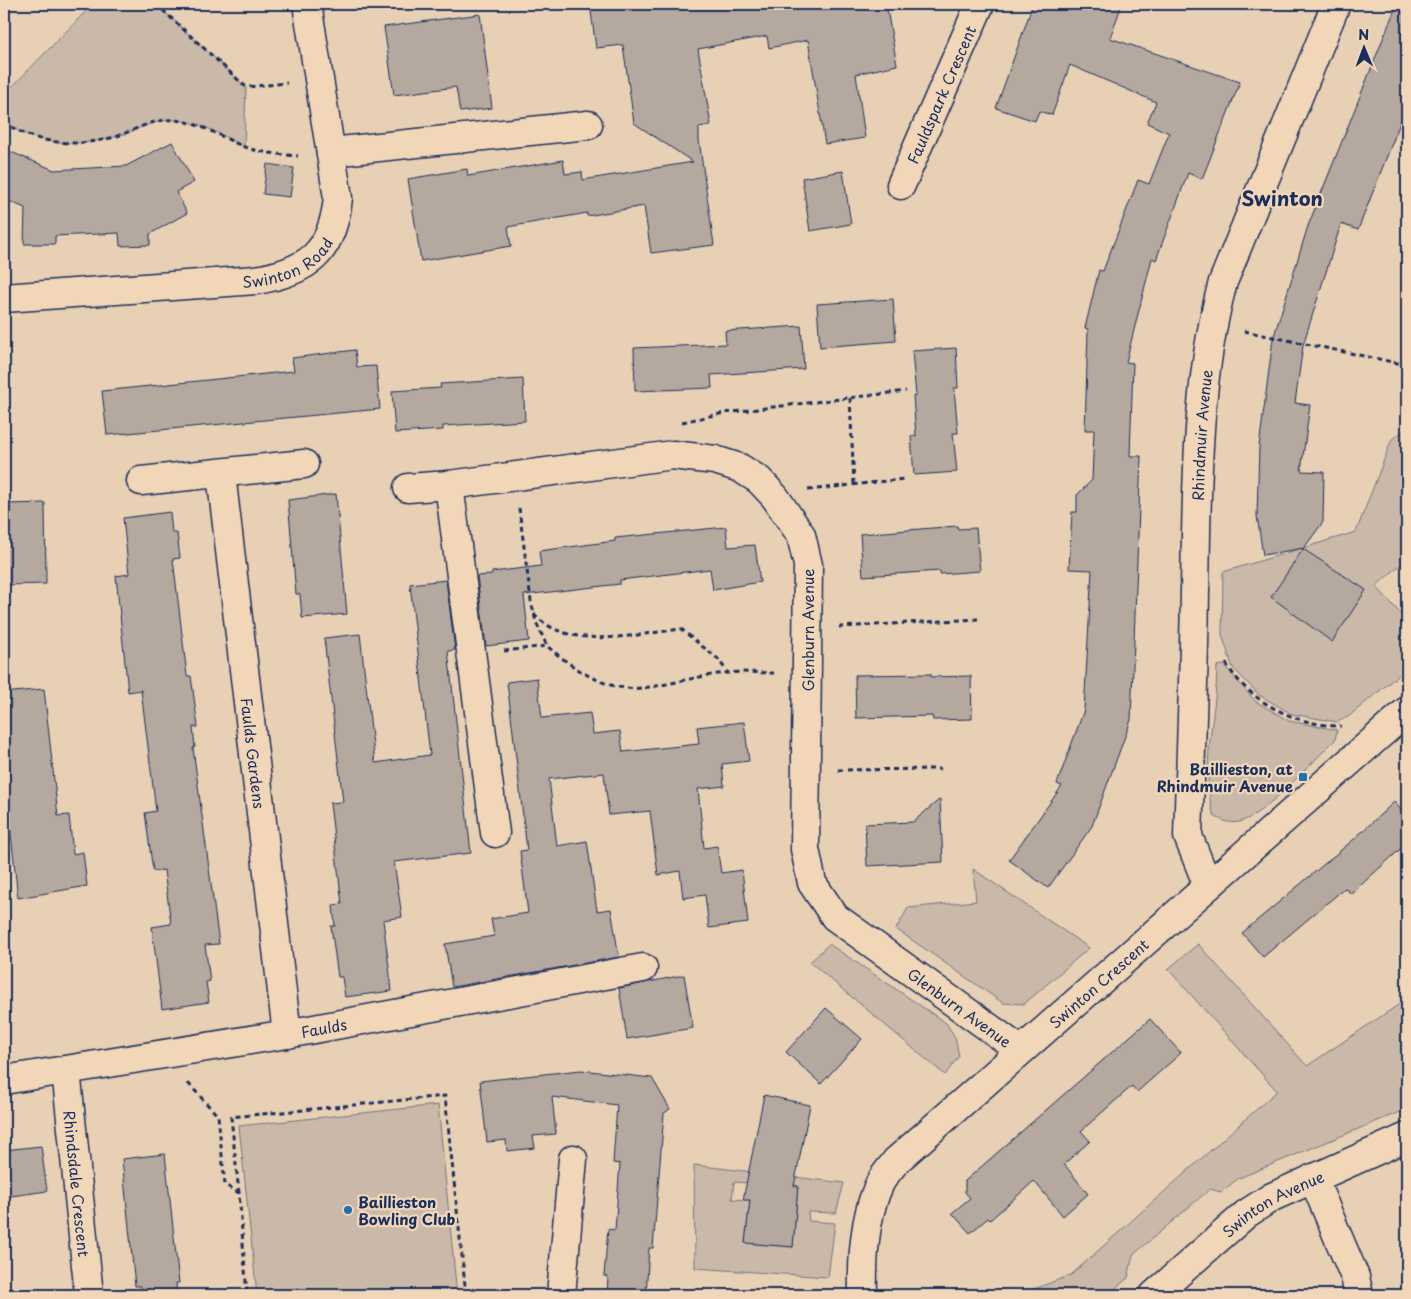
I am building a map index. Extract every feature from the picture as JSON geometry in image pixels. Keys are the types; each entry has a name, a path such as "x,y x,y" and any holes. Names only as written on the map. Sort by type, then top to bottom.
{"street":[{"name":"Swinton Road","path":"4,298 256,280 284,276 318,254 330,238 338,198 307,4"},
{"name":"Fauldspark Crescent","path":"901,185 980,4"},
{"name":"Rhindmuir Avenue","path":"1208,886 1188,836 1197,508 1206,364 1212,325 1224,282 1336,4"},
{"path":"331,152 588,125"},
{"name":"Glenburn Avenue","path":"408,488 449,485 668,457 716,460 740,468 759,480 780,504 801,535 808,565 805,849 812,883 835,917 1020,1050"},
{"path":"141,481 304,464"},
{"name":"Faulds Gardens","path":"221,474 287,1034"},
{"path":"449,485 473,654 494,833"},
{"name":"Swinton Crescent","path":"863,1295 864,1252 870,1212 880,1182 896,1161 1399,718"},
{"name":"Faulds","path":"4,1080 287,1034 643,968"},
{"name":"Rhindsdale Crescent","path":"66,1070 89,1295"},
{"name":"Swinton Avenue","path":"1154,1295 1246,1214 1272,1197 1407,1138"},
{"path":"561,1295 573,1159"},
{"path":"1313,1178 1355,1277 1360,1295"}],"path":[{"path":"156,4 246,87 318,80"},
{"path":"4,122 16,131 50,141 86,144 119,136 152,123 174,120 209,129 244,147 297,156 331,152"},
{"path":"1212,325 1407,365"},
{"path":"668,457 664,426 724,413 906,391"},
{"path":"850,398 854,485"},
{"path":"515,476 534,614 547,646 569,664 586,675 621,687 641,688 728,673 807,673"},
{"path":"780,504 798,491 904,479"},
{"path":"534,614 543,624 554,630 583,636 602,637 681,630 718,659 728,673"},
{"path":"808,628 978,619"},
{"path":"1195,629 1214,642 1230,670 1257,698 1291,717 1336,726 1399,718"},
{"path":"473,654 547,646"},
{"path":"806,770 940,769"},
{"path":"162,1054 218,1116 225,1185 239,1193"},
{"path":"247,1295 231,1117 444,1096 466,1295"}],"shaded area":[{"path":"93,4 156,4 246,87 244,147 210,129 192,123 173,120 147,125 107,139 76,143 45,140 31,136 4,122 4,95"},
{"path":"1407,429 1407,559 1376,586 1407,621 1407,668 1348,717 1337,722 1292,714 1259,695 1233,668 1222,635 1223,572 1356,532 1392,439"},
{"path":"1224,665 1255,701 1289,721 1337,730 1335,740 1275,799 1249,818 1239,822 1225,821 1214,816 1208,779 1217,666"},
{"path":"973,869 1089,948 1024,1004 1003,1003 896,929 908,908 976,901"},
{"path":"829,944 946,1023 955,1037 959,1056 945,1075 810,962"},
{"path":"1198,944 1307,1066 1407,999 1407,1109 1239,1178 1221,1192 1210,1189 1133,1255 1128,1278 1107,1295 1018,1295 1071,1275 1277,1091 1168,969"},
{"name":"Baillieston Bowling Club","path":"438,1105 457,1295 257,1295 239,1126"},
{"path":"694,1165 844,1183 836,1213 808,1212 809,1221 835,1223 828,1277 695,1268","holes":["734,1182 798,1186 793,1247 745,1243 750,1200 732,1199"]}],"building":[{"path":"590,4 886,4 897,65 856,74 865,138 825,144 808,40 769,48 767,36 698,49 711,125 699,127 699,140 714,245 651,253 644,206 587,216 587,213 508,227 511,246 421,261 408,179 467,169 468,176 563,160 565,174 582,172 583,180 693,162 634,123 623,45 596,48"},
{"path":"1033,4 1122,4 1110,38 1240,82 1202,179 1188,173 1156,260 1152,258 1126,362 1133,363 1130,456 1141,456 1131,720 1092,826 1048,888 1009,860 1062,786 1057,784 1084,710 1092,570 1069,569 1072,512 1077,512 1077,495 1092,480 1094,430 1085,430 1088,329 1085,328 1099,270 1103,271 1138,180 1149,184 1169,133 1147,123 1156,102 1070,65 1052,115 1039,111 1035,121 996,108"},
{"path":"1397,4 1407,4 1407,105 1358,230 1341,224 1303,345 1295,403 1310,405 1301,471 1324,472 1323,522 1304,548 1263,555 1257,516 1259,447 1273,339 1308,226"},
{"path":"480,14 492,108 460,112 456,87 394,95 384,27"},
{"path":"172,142 194,182 176,192 187,213 150,234 150,245 120,246 119,233 55,236 55,244 24,244 25,208 4,199 4,149 54,170 126,166"},
{"path":"267,164 294,168 290,197 263,194"},
{"path":"843,171 851,224 810,231 802,178"},
{"path":"893,299 896,341 820,347 817,304"},
{"path":"801,326 804,369 711,375 712,388 635,391 634,348 726,344 725,331"},
{"path":"956,348 958,388 954,388 958,433 953,433 957,472 914,475 911,436 916,436 913,396 916,396 912,351"},
{"path":"355,350 357,367 376,366 380,409 107,435 102,391 294,371 292,358"},
{"path":"523,379 525,421 443,426 443,430 395,433 392,391 441,388 440,384"},
{"path":"336,494 347,614 302,618 300,594 296,594 288,500"},
{"path":"45,503 46,584 4,585 4,504"},
{"path":"170,512 172,533 177,533 180,558 173,559 187,676 191,676 198,727 193,727 195,747 193,748 219,944 205,945 210,981 206,982 209,1002 162,1009 152,927 171,924 164,870 153,871 145,813 156,811 141,690 128,692 116,576 129,574 123,518"},
{"path":"957,526 958,529 976,528 980,571 940,574 940,571 863,576 860,534"},
{"path":"726,527 728,547 755,545 760,582 713,590 710,569 620,580 620,584 524,595 529,641 486,646 477,576 492,575 492,572 541,566 539,551 615,541 615,538"},
{"path":"1303,549 1366,590 1332,642 1271,597"},
{"path":"446,580 455,650 448,651 471,853 394,862 402,917 383,920 392,991 345,997 342,977 338,977 331,926 335,926 333,905 342,904 330,803 343,802 324,638 360,634 375,763 430,755 410,584"},
{"path":"931,674 931,677 971,676 972,719 933,720 932,716 856,718 855,675"},
{"path":"537,678 542,718 590,713 593,734 620,731 623,752 699,744 697,727 744,722 749,761 722,764 724,786 698,789 704,848 717,846 721,873 742,870 748,923 709,928 705,895 683,898 680,871 658,875 650,811 609,815 604,773 549,779 557,846 587,841 597,911 611,909 619,957 452,987 445,944 494,936 491,919 528,913 520,851 527,850 507,682"},
{"path":"44,689 58,816 69,815 73,854 83,852 87,886 18,898 4,770 4,693"},
{"path":"940,799 943,862 867,866 865,824 913,822"},
{"path":"1394,802 1407,816 1407,843 1351,894 1345,888 1263,957 1242,933 1353,840"},
{"path":"684,975 693,1028 627,1039 619,988"},
{"path":"826,1008 862,1039 821,1084 786,1052"},
{"path":"1150,1019 1181,1053 1137,1092 1132,1086 1081,1131 1090,1141 1064,1164 1088,1194 1063,1216 1034,1181 990,1220 988,1218 970,1233 952,1213 970,1198 965,1192 965,1181"},
{"path":"581,1070 652,1078 670,1109 664,1113 653,1248 649,1248 646,1295 607,1295 608,1277 604,1276 608,1229 615,1230 620,1164 613,1163 617,1105 552,1097 556,1134 533,1136 535,1148 507,1151 506,1140 487,1142 480,1081"},
{"path":"764,1095 810,1105 794,1186 798,1186 793,1247 745,1243 750,1200 743,1200"},
{"path":"41,1146 47,1191 4,1197 4,1150"},
{"path":"165,1154 179,1283 176,1283 177,1295 142,1295 141,1286 135,1286 122,1159"}],"place":[{"name":"Baillieston, at Rhindmuir Avenue","path":"1303,777"},
{"name":"Baillieston Bowling Club","path":"348,1210"}],"district":[{"name":"Swinton","path":"1282,198"}]}
